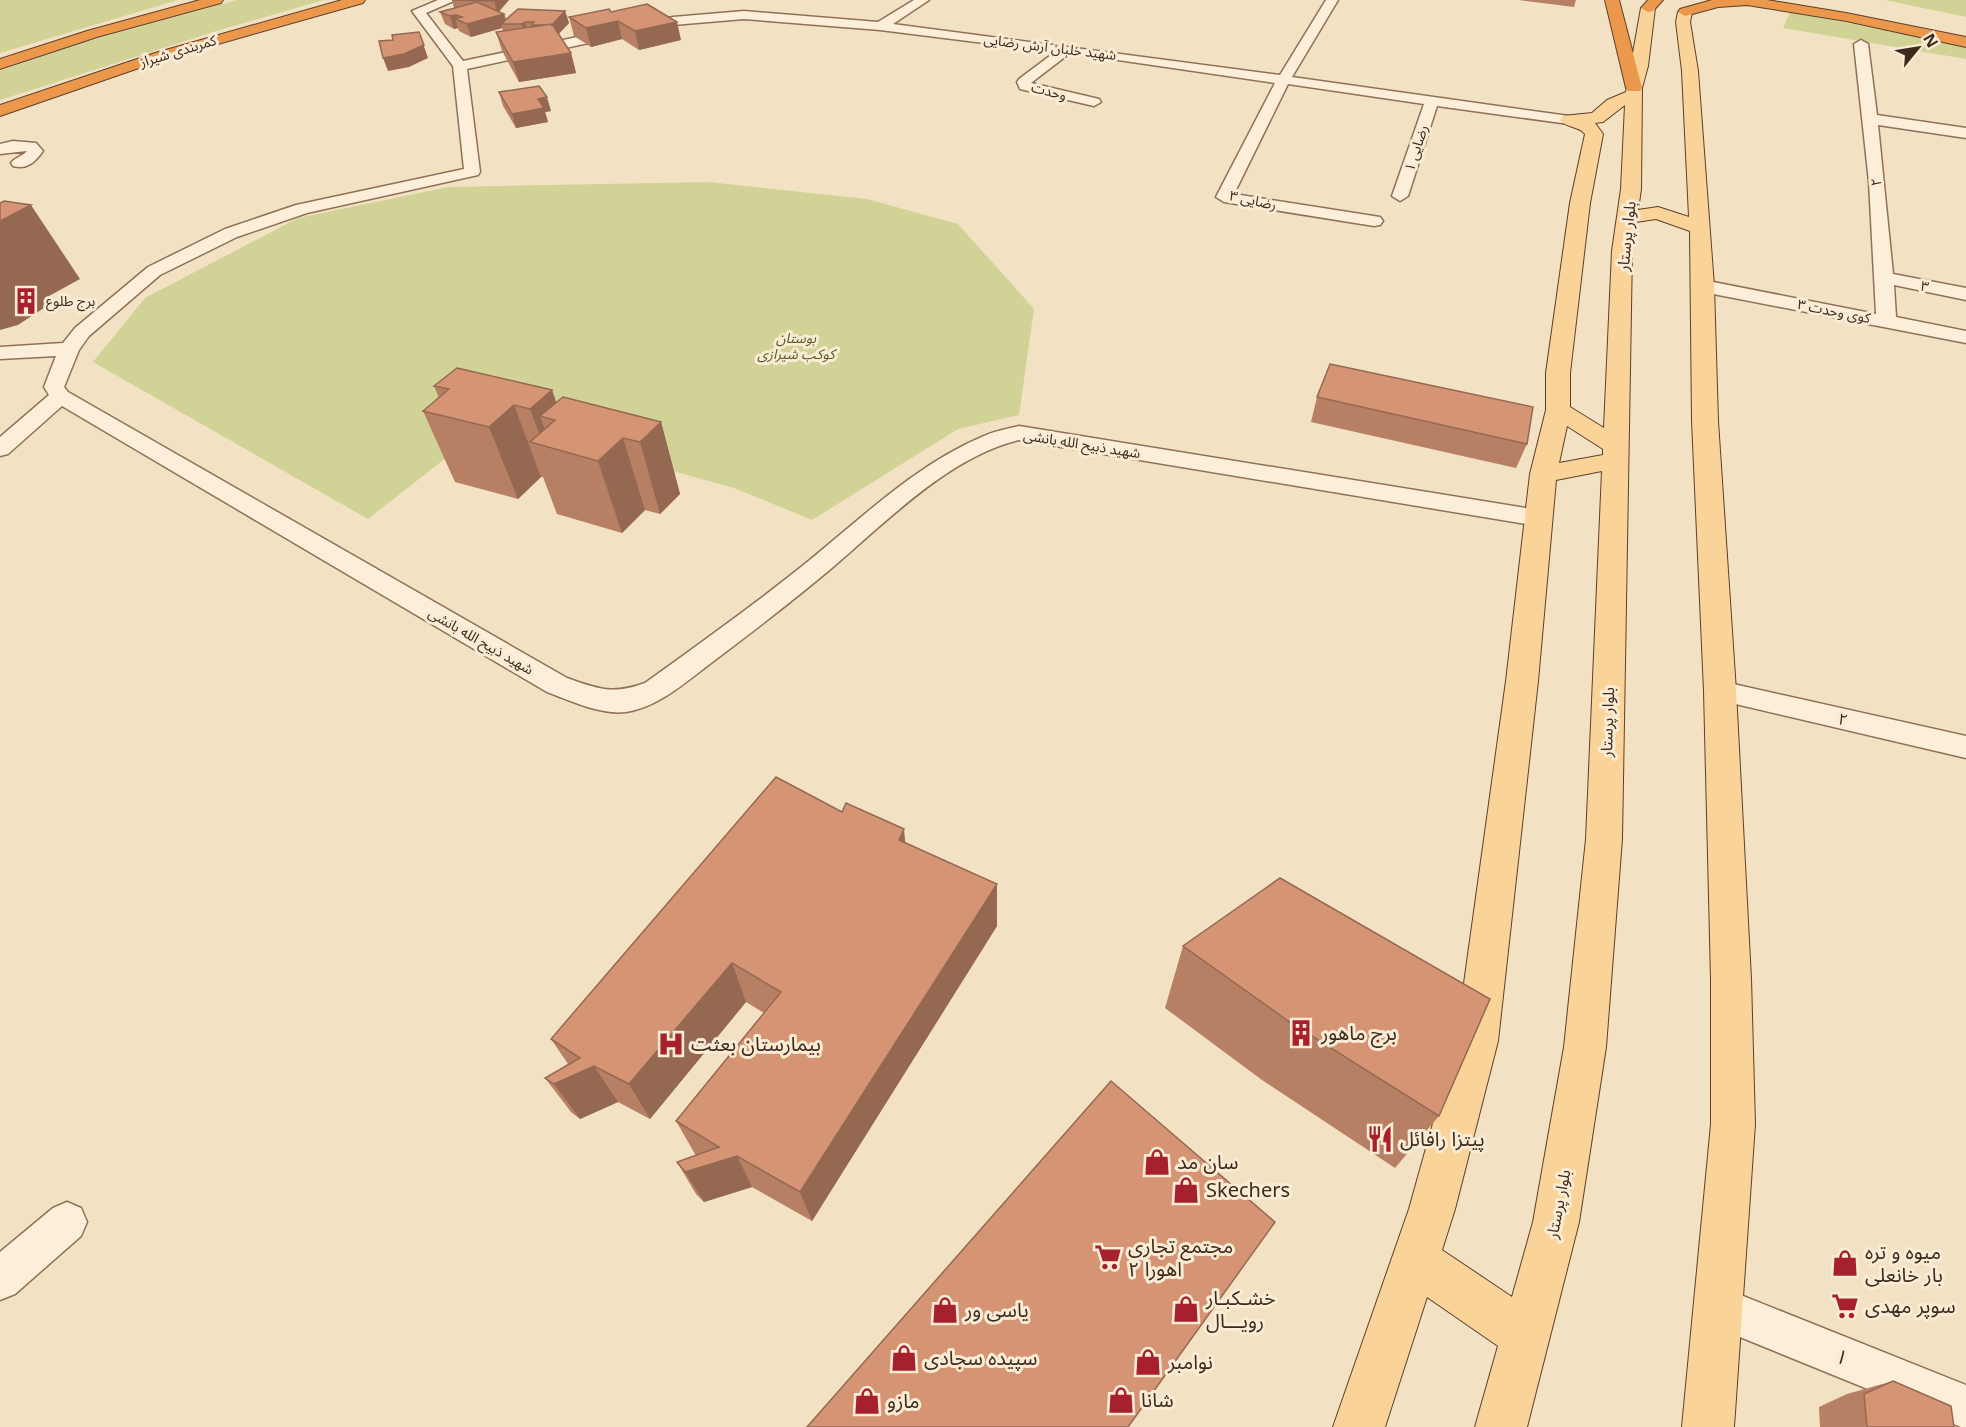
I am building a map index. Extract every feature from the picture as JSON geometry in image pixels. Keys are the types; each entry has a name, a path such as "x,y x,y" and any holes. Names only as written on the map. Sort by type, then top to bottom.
{"highway":[{"path":"0,64 103,31 216,0"},
{"name":"کمربندی شیراز","path":"0,111 160,56 358,0"},
{"path":"1612,0 1634,91"},
{"path":"1689,6 1748,1 1846,17 1966,42"}],"main road":[{"name":"بلوار پرستار","path":"1501,1427 1556,1222 1585,1047 1604,839 1606,711 1617,453 1622,251 1631,189 1634,91 1652,4"},
{"path":"1689,6 1683,22 1690,71 1702,286 1705,421 1720,691 1731,979 1733,1124 1708,1427"},
{"name":"شهید خلبان آرش رضایی","path":"1569,120 1600,116 1613,104 1634,91"},
{"path":"1359,1427 1432,1209 1477,1041 1522,681 1543,474 1558,410 1558,373 1580,203 1594,134 1589,127 1569,120"},
{"path":"1631,189 1643,198 1665,206 1684,206 1698,214"},
{"path":"1627,217 1658,213 1698,214"},
{"path":"1558,410 1617,453"},
{"path":"1543,474 1617,453"},
{"path":"1415,1260 1526,1336"}],"street":[{"path":"0,448 60,396 54,387 69,349 82,332 154,271 231,233 302,209 472,172 460,66 418,11 450,0"},
{"path":"880,26 923,0"},
{"path":"1284,79 1332,0"},
{"name":"شهید خلبان آرش رضایی","path":"460,66 595,31 744,15 880,26 1067,49 1569,120"},
{"name":"۲","path":"1861,44 1885,278 1886,320"},
{"name":"وحدت","path":"1067,49 1024,82 1025,86 1094,102"},
{"name":"رضایی ۳","path":"1284,79 1224,197 1374,221"},
{"name":"رضایی ۱","path":"1401,196 1432,100"},
{"path":"1870,119 1966,133"},
{"path":"0,149 32,146 35,151 28,160 19,164"},
{"name":"۳","path":"1885,278 1966,294"},
{"name":"کوی وحدت ۳","path":"1702,286 1966,337"},
{"path":"0,353 69,349"},
{"name":"شهید ذبیح الله بانشی","path":"60,396 557,685 600,700 626,701 655,690 805,577 939,470 1005,435 1019,433 1538,518"},
{"name":"۲","path":"1720,691 1966,747"},
{"path":"0,1279 67,1222"},
{"name":"۱","path":"1718,1307 1966,1407"}],"green space":[{"path":"0,0 178,0 0,53"},
{"path":"237,0 324,0 220,30 0,100 0,71 78,44"},
{"path":"1885,0 1966,0 1966,17"},
{"path":"1790,12 1966,46 1966,59 1783,28"},
{"name":"بوستان کوکب شیرازی","path":"708,182 867,199 958,224 1034,309 1019,415 958,429 812,520 734,488 493,421 368,519 93,362 145,298 298,218 448,187"}],"building":[{"path":"477,2 504,14 467,24 455,19 462,17 440,12"},
{"path":"647,4 677,22 635,31 618,21 586,28 569,17 609,9 611,12"},
{"path":"518,9 565,11 552,25 532,25 534,22 501,24"},
{"path":"552,24 571,53 513,62 496,32"},
{"path":"419,32 424,45 404,54 383,58 379,41 393,40 392,35"},
{"path":"539,86 547,97 538,99 544,108 512,114 499,92"},
{"path":"4,201 31,205 0,221 0,203"},
{"path":"1330,364 1533,407 1527,444 1317,397"},
{"path":"457,368 552,390 530,409 514,405 489,427 423,411 449,389 434,386"},
{"path":"563,397 661,422 640,442 623,438 598,461 530,442 555,420 540,416"},
{"path":"776,777 842,812 846,803 904,829 899,840 997,884 800,1192 737,1156 685,1172 677,1162 719,1147 676,1121 781,992 732,963 629,1084 594,1066 554,1084 545,1078 580,1058 551,1039"},
{"path":"1280,878 1490,999 1439,1116 1291,1023 1183,946"},
{"name":"مجتمع تجاری اهورا ۲","path":"1111,1081 1275,1222 1128,1427 807,1427"},
{"path":"1893,1381 1951,1406 1954,1427 1867,1427 1864,1394"}],"place":[{"name":"برج طلوع","path":"26,301"},
{"name":"برج ماهور","path":"1301,1033"},
{"name":"بیمارستان بعثت","path":"671,1044"},
{"name":"پیتزا رافائل","path":"1380,1139"},
{"name":"سان مد","path":"1157,1162"},
{"name":"Skechers","path":"1186,1190"},
{"name":"مجتمع تجاری اهورا ۲","path":"1108,1257"},
{"name":"میوه و تره بار خانعلی","path":"1845,1263"},
{"name":"سوپر مهدی","path":"1845,1306"},
{"name":"خشـکبـار رویـــال","path":"1186,1309"},
{"name":"یاسی ور","path":"945,1310"},
{"name":"سپیده سجادی","path":"904,1358"},
{"name":"نوامبر","path":"1148,1362"},
{"name":"شانا","path":"1121,1400"},
{"name":"مازو","path":"867,1401"}]}
